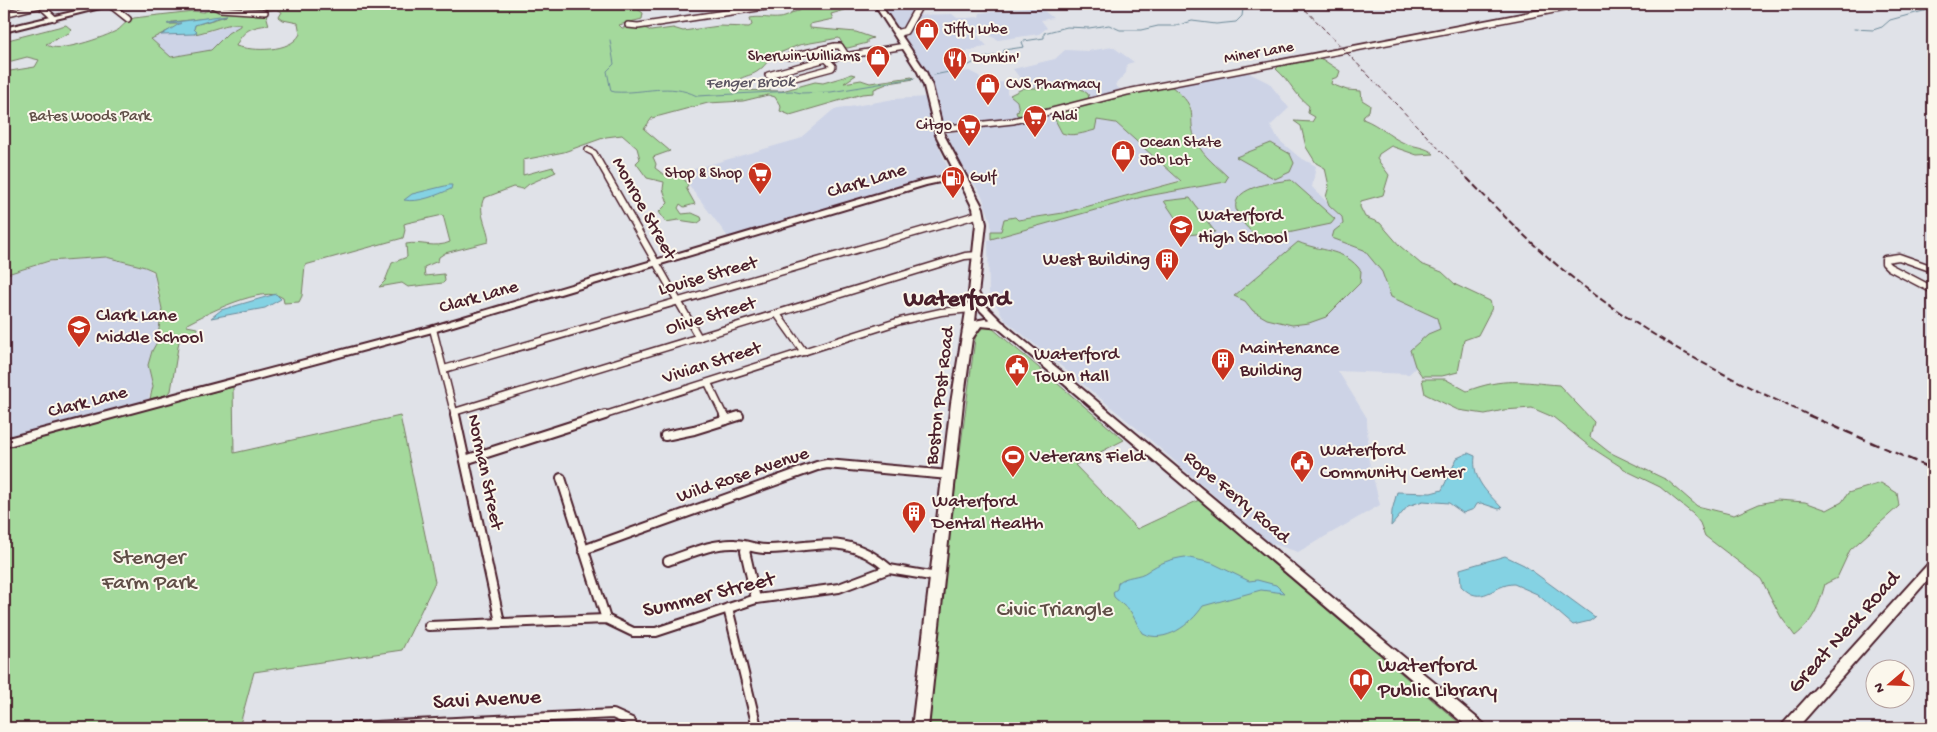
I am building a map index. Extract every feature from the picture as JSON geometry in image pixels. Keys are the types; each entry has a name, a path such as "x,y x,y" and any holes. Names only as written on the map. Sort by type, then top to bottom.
{"main road":[{"path":"4,30 111,4"},
{"path":"877,4 897,33 928,86 938,129 980,214"},
{"name":"Clark Lane","path":"4,443 433,329 908,188 960,176"},
{"name":"Boston Post Road","path":"920,728 965,341 974,293 980,214"},
{"name":"Rope Ferry Road","path":"974,293 982,307 1000,325 1479,728"},
{"path":"965,341 973,326 977,323 989,322 1000,325"},
{"name":"Great Neck Road","path":"1788,728 1933,566"}],"street":[{"path":"4,14 39,4 54,18"},
{"path":"111,4 128,19"},
{"path":"159,4 174,4"},
{"path":"210,4 222,9 265,12"},
{"path":"628,25 638,26 785,4"},
{"path":"897,33 905,30 920,4"},
{"name":"Miner Lane","path":"938,129 1007,122 1127,92 1585,4"},
{"path":"789,57 835,46 840,46 846,55"},
{"path":"826,59 833,66 832,68 780,82 775,81 768,75 826,59 905,46"},
{"name":"Monroe Street","path":"588,150 594,153 699,338"},
{"name":"Louise Street","path":"444,369 980,214"},
{"name":"Olive Street","path":"454,412 965,256 978,255"},
{"path":"1933,269 1899,257 1885,259 1885,263 1889,268 1933,290"},
{"name":"Vivian Street","path":"465,460 900,321 946,311 971,309"},
{"path":"777,314 804,352"},
{"name":"Norman Street","path":"433,329 465,460 500,622"},
{"path":"708,382 726,420"},
{"path":"665,436 681,434 739,416"},
{"name":"Wild Rose Avenue","path":"583,550 817,466 827,464 950,475"},
{"path":"561,478 606,619"},
{"path":"668,561 730,544 771,549 808,544 844,543 853,545 875,558 888,569 937,577"},
{"path":"748,547 745,551 756,599"},
{"name":"Summer Street","path":"429,626 606,619 633,632 656,632 756,599 839,588 888,569"},
{"path":"728,608 757,727"},
{"name":"Savi Avenue","path":"335,728 613,714 632,722 633,728"}],"shaded area":[{"path":"880,4 917,4 900,30"},
{"path":"1038,6 1053,18 1041,20 1047,28 1039,34 998,40 982,32 975,33 987,46 957,54 965,63 958,67 960,72 969,71 979,76 981,80 991,83 1007,82 1007,93 1017,101 1019,112 1024,116 1009,120 951,125 943,123 933,85 924,67 905,39 917,15 952,14 957,18 967,18 979,17 980,13"},
{"path":"237,23 240,26 229,33 216,47 208,51 168,57 147,40 161,35 204,33"},
{"path":"1113,47 1134,62 1127,64 1126,73 1115,85 1122,91 1089,99 1072,82 1045,88 1033,87 1022,81 1013,69 1055,59 1065,50 1088,51"},
{"name":"Waterford High School","path":"1247,72 1269,83 1289,108 1270,126 1280,141 1299,157 1316,166 1312,187 1454,331 1409,374 1338,371 1367,418 1368,457 1380,505 1298,552 1270,543 1140,431 1005,320 989,293 988,240 1142,197 1225,182 1198,145 1192,128 1192,110 1188,102 1171,86"},
{"path":"927,97 930,125 950,173 728,237 680,173 799,139 833,110 894,99"},
{"path":"1051,112 1062,133 1065,135 1081,134 1095,130 1097,120 1116,123 1140,143 1161,165 1181,180 1063,213 1018,220 1014,217 1001,231 991,231 991,222 982,196 953,150 947,133 1009,123"},
{"name":"Clark Lane Middle School","path":"106,257 145,267 156,275 155,286 162,309 157,342 148,365 153,386 149,396 150,399 168,394 167,396 4,438 4,275 49,262"}],"green space":[{"name":"Bates Woods Park","path":"230,4 640,4 636,8 643,13 642,19 619,25 622,28 641,26 651,31 673,28 683,31 719,26 749,27 752,25 750,18 782,18 801,8 835,4 845,10 831,14 833,19 810,24 810,28 856,32 873,38 867,40 867,43 848,48 845,48 839,38 799,45 782,52 767,53 766,57 770,59 760,70 739,79 734,90 782,91 815,82 823,83 851,74 856,75 844,83 861,80 870,83 912,77 914,79 889,83 874,89 874,93 862,94 790,115 780,111 781,107 775,97 768,95 743,101 708,103 652,118 644,129 670,151 653,157 656,164 655,168 663,174 680,173 688,185 686,188 695,204 684,207 680,204 678,208 682,214 692,213 701,217 702,220 698,223 678,220 666,222 659,212 668,203 663,189 664,182 647,178 636,163 640,159 637,148 622,135 606,137 564,152 523,160 523,175 553,167 556,172 529,184 523,189 513,187 484,198 482,210 488,233 488,242 445,253 439,257 438,261 424,267 425,276 444,274 445,281 443,283 408,287 402,283 379,287 385,281 392,263 407,257 406,244 439,245 450,242 443,215 404,224 403,238 305,265 302,296 299,302 284,303 283,298 274,295 249,297 187,324 187,326 197,328 197,333 179,341 171,391 166,395 150,399 153,386 148,365 157,342 162,309 154,271 106,257 49,261 4,275 4,72 35,67 39,60 27,57 4,63 4,41 66,25 72,30 69,33 46,44 51,47 70,46 112,33 134,18 193,11 203,12","holes":["277,9 282,12 279,17 283,20 298,23 300,34 295,40 288,45 271,49 252,49 236,46 248,30 269,25 265,11","226,16 195,25 194,29 197,32 194,34 230,24 240,24 211,50 171,57 151,39 182,24 168,24 172,22"]},
{"path":"1322,59 1340,71 1338,77 1332,79 1331,84 1347,90 1361,91 1362,100 1370,105 1369,111 1364,115 1363,119 1398,140 1428,150 1434,154 1417,155 1391,146 1379,154 1377,159 1389,175 1383,195 1361,201 1360,207 1365,217 1380,223 1400,246 1421,264 1442,272 1456,285 1490,301 1492,308 1478,335 1464,340 1458,372 1442,376 1422,376 1415,366 1410,350 1428,334 1440,329 1437,318 1391,297 1382,272 1364,250 1332,238 1334,231 1343,224 1342,217 1329,205 1326,197 1329,186 1325,168 1316,163 1306,147 1301,126 1294,121 1312,122 1315,117 1308,113 1309,106 1276,69 1279,66"},
{"path":"1072,82 1088,94 1089,99 1024,116 1017,115 1016,112 1019,111 1017,101 1010,95 1024,88 1045,88"},
{"path":"1163,86 1171,86 1187,102 1192,114 1192,126 1197,143 1207,157 1228,177 1225,182 1142,197 991,239 991,231 1001,231 1004,219 1015,217 1018,220 1063,213 1181,181 1116,123 1097,120 1095,130 1070,135 1062,133 1051,112"},
{"path":"1271,143 1290,154 1294,163 1290,172 1275,179 1236,157"},
{"path":"1291,180 1335,219 1331,224 1259,239 1238,215 1236,206 1238,198 1244,192 1253,188 1274,182"},
{"path":"1190,198 1215,232 1187,235 1164,201"},
{"path":"1298,242 1340,254 1348,258 1361,271 1360,283 1326,317 1309,323 1292,325 1267,319 1253,311 1245,301 1234,296"},
{"name":"Civic Triangle","path":"987,326 992,328 1124,440 1075,465 1137,529 1199,500 1465,728 923,728 976,332"},
{"path":"1422,379 1445,379 1467,391 1502,382 1559,385 1594,422 1590,437 1609,452 1667,480 1697,506 1734,515 1759,504 1777,500 1805,502 1827,510 1842,502 1848,493 1881,483 1897,493 1899,506 1850,550 1837,578 1825,584 1818,606 1811,619 1795,636 1781,617 1761,579 1705,536 1700,523 1693,514 1660,487 1629,472 1589,446 1553,417 1532,408 1504,410 1485,414 1458,410 1425,394"},
{"name":"Stenger Farm Park","path":"233,387 234,453 400,416 435,582 402,650 254,672 239,728 4,728 4,446"}],"water":[{"path":"227,15 195,25 194,29 197,32 194,34 161,35 181,23 167,24 169,23"},
{"path":"452,185 451,189 434,196 410,201 404,200 412,194"},
{"path":"276,294 281,299 265,308 211,318 221,310"},
{"path":"1468,453 1475,456 1478,479 1502,508 1499,509 1481,503 1477,504 1474,509 1463,513 1449,503 1423,501 1408,506 1391,526 1392,511 1397,492 1431,493 1442,490 1457,458"},
{"path":"1505,556 1524,565 1595,617 1590,621 1573,625 1537,594 1514,584 1500,587 1481,595 1468,592 1461,586 1460,569"},
{"path":"1185,557 1212,563 1249,581 1257,580 1276,585 1284,593 1261,590 1203,606 1192,620 1177,631 1160,636 1142,633 1131,612 1114,597 1113,592 1117,589 1118,583 1121,580 1141,575 1165,562"}],"waterway":[{"name":"Fenger Brook","path":"934,75 959,70 983,58 1003,54 1004,50 1024,47 1022,42 1024,41 1044,38 1044,33 1067,27 1089,28 1109,25 1120,30 1141,30 1158,26 1176,26 1192,21 1216,24 1236,22 1242,16 1243,9 1254,4"},
{"path":"1854,29 1873,30 1882,27 1890,20 1927,10 1933,6"},
{"name":"Fenger Brook","path":"610,40 614,64 607,71 611,91 615,92 666,89 687,92 697,96 792,91 801,93 831,92 915,78"}],"railway":[{"path":"1300,4 1468,179"},
{"path":"1468,179 1550,259 1621,313 1651,333 1714,369 1811,416"},
{"path":"1808,415 1933,469"}],"place":[{"name":"Jiffy Lube","path":"927,51"},
{"name":"Sherwin-Williams","path":"878,78"},
{"name":"Dunkin'","path":"955,80"},
{"name":"CVS Pharmacy","path":"988,106"},
{"name":"Aldi","path":"1035,138"},
{"name":"Citgo","path":"969,147"},
{"name":"Ocean State Job Lot","path":"1123,173"},
{"name":"Stop & Shop","path":"760,195"},
{"name":"Gulf","path":"953,199"},
{"name":"Waterford High School","path":"1181,248"},
{"name":"West Building","path":"1167,281"},
{"name":"Clark Lane Middle School","path":"79,348"},
{"name":"Maintenance Building","path":"1223,381"},
{"name":"Waterford Town Hall","path":"1017,387"},
{"name":"Veterans Field","path":"1013,478"},
{"name":"Waterford Community Center","path":"1302,483"},
{"name":"Waterford Dental Health","path":"914,534"},
{"name":"Waterford Public Library","path":"1361,701"}],"district":[{"name":"Waterford","path":"957,300"}]}
